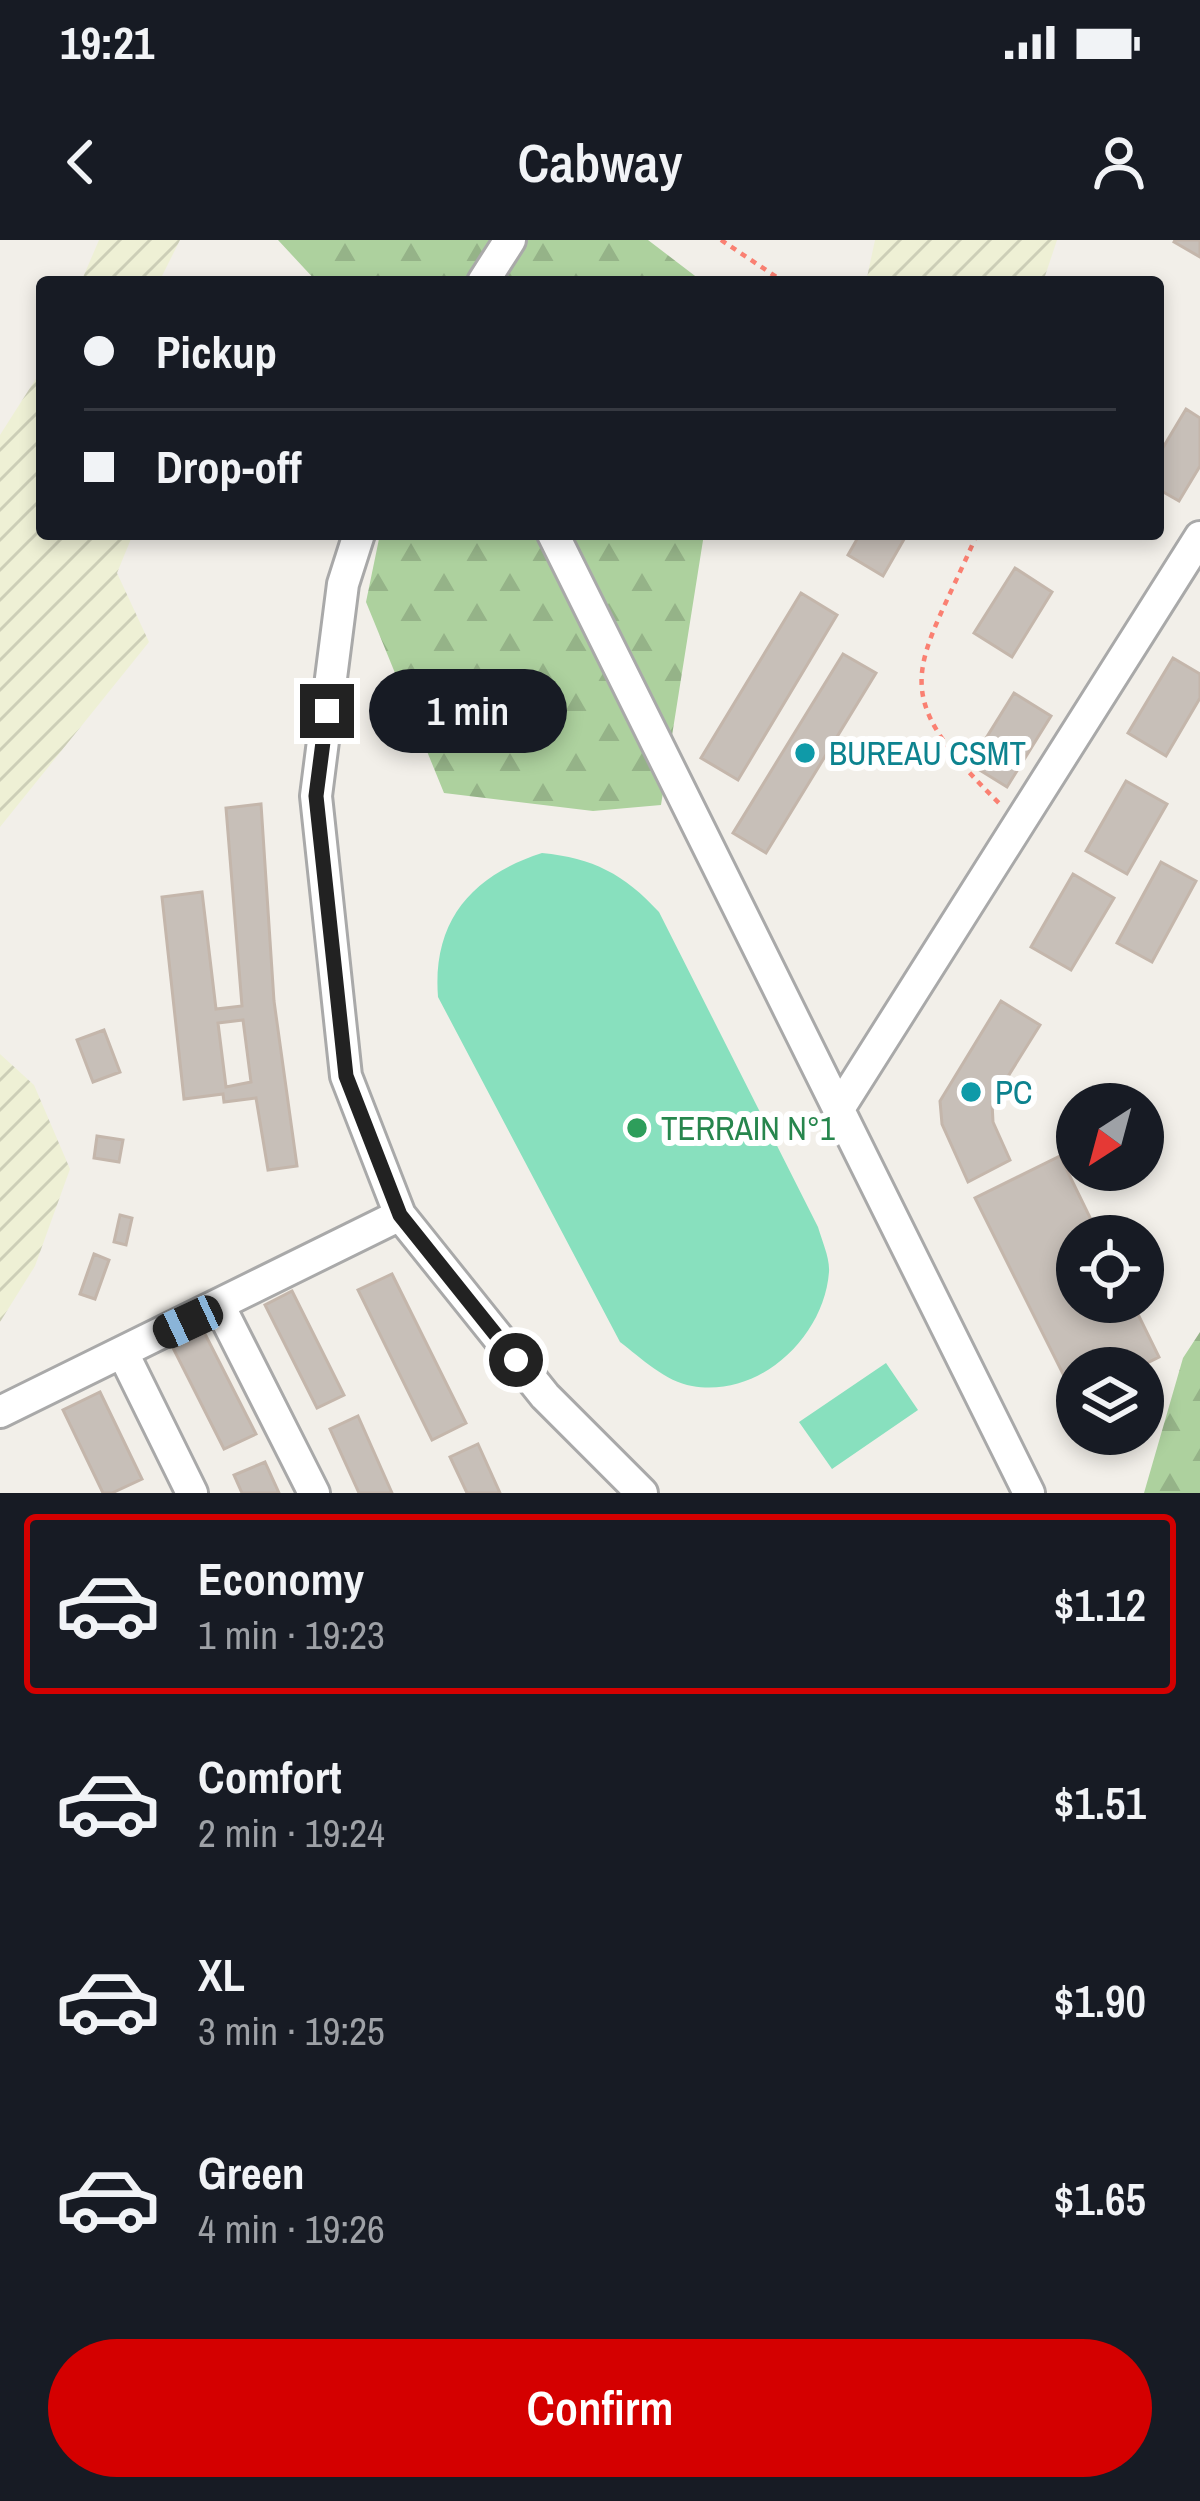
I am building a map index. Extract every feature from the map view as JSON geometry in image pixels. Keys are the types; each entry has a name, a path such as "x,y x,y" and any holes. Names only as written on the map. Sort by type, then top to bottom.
{"lane":[{"path":"487,276 510,240"},
{"path":"840,1107 1200,537"},
{"path":"357,540 343,584 316,796 346,1076 400,1215 545,1396 642,1493"},
{"path":"556,540 1029,1493"},
{"path":"0,1412 400,1215"},
{"path":"220,1307 314,1493"},
{"path":"123,1353 192,1493"}],"path":[{"path":"721,240 775,276"},
{"path":"974,540 917,671 923,711 964,769 1019,823"}],"green space":[{"path":"99,240 180,240 162,276 84,276"},
{"path":"278,240 648,240 695,276 311,276"},
{"path":"875,240 1057,240 1045,276 867,276"},
{"path":"36,378 36,540 131,540 117,573 149,642 0,827 0,435"},
{"path":"379,540 703,540 661,805 593,811 444,793 366,602"},
{"name":"TERRAIN N°1","path":"542,853 606,870 659,912 818,1227 829,1272 815,1319 784,1358 741,1382 717,1387 682,1384 620,1342 438,997 442,945 462,904 496,874"},
{"path":"0,1054 34,1085 70,1169 35,1266 0,1322"},
{"path":"1200,1332 1200,1493 1144,1493 1155,1455 1164,1455 1164,1424 1183,1358"},
{"path":"886,1363 918,1410 832,1469 799,1422"}],"building":[{"path":"1200,240 1200,257 1174,242"},
{"path":"1186,409 1200,418 1200,466 1179,501 1164,492 1164,446"},
{"path":"857,540 904,540 883,576 848,555"},
{"path":"1015,568 1052,592 1012,657 974,633"},
{"path":"801,593 837,615 738,780 701,758"},
{"name":"BUREAU CSMT","path":"843,654 876,673 766,853 733,833"},
{"path":"1173,658 1200,674 1200,698 1166,756 1128,733"},
{"path":"1014,693 1051,716 1007,787 970,764"},
{"path":"1126,781 1167,804 1127,874 1086,851"},
{"path":"261,804 274,1001 297,1166 268,1170 256,1098 224,1102 223,1094 184,1099 162,897 202,892 216,1009 242,1006 226,808","holes":["243,1020 251,1082 226,1087 218,1023"]},
{"path":"1161,862 1196,881 1152,962 1117,943"},
{"path":"1073,874 1114,898 1071,970 1031,947"},
{"name":"PC","path":"1001,1001 1040,1025 992,1102 993,1122 1010,1160 968,1182 942,1124 940,1101"},
{"path":"104,1030 120,1072 93,1082 77,1040"},
{"path":"97,1136 123,1140 119,1162 94,1158"},
{"path":"1056,1158 1056,1191 1077,1191 1089,1215 1056,1215 1056,1323 1142,1323 1154,1347 1056,1347 1056,1360 975,1198"},
{"path":"120,1215 132,1218 126,1245 114,1242"},
{"path":"94,1254 109,1260 95,1299 80,1294"},
{"path":"392,1274 466,1423 432,1440 358,1290"},
{"path":"292,1291 344,1395 317,1408 265,1305"},
{"path":"203,1330 256,1434 224,1449 172,1346"},
{"path":"100,1392 142,1479 112,1493 103,1493 63,1410"},
{"path":"358,1416 392,1493 359,1493 330,1429"},
{"path":"478,1444 500,1493 467,1493 450,1457"},
{"path":"265,1462 279,1493 242,1493 234,1475"}],"place":[{"name":"BUREAU CSMT","path":"805,753"},
{"name":"PC","path":"971,1092"},
{"name":"TERRAIN N°1","path":"637,1128"}],"route":[{"path":"327,711 316,796 346,1076 400,1215 516,1360"}]}
